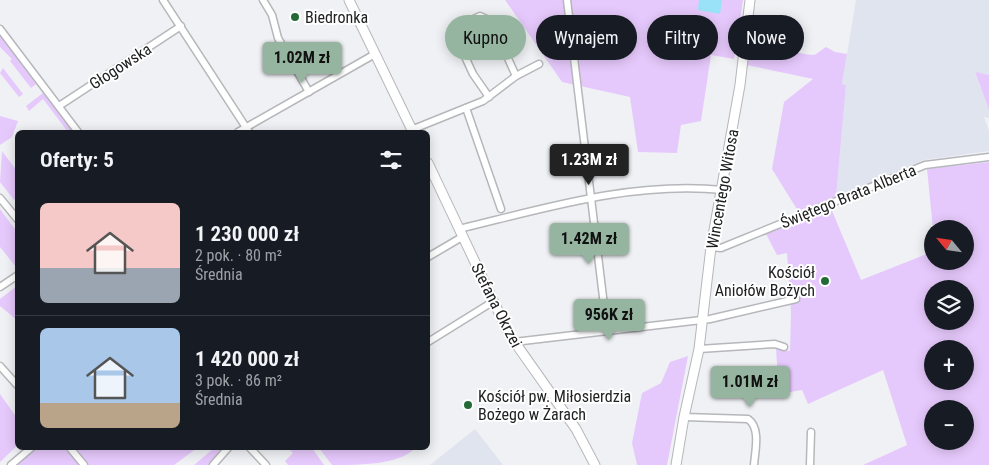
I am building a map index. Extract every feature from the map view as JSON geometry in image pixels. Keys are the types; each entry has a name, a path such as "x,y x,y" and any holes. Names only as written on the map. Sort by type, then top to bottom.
{"street":[{"path":"163,0 248,130 308,92 375,54"},
{"path":"263,0 272,15 278,38 308,92"},
{"path":"349,0 412,130"},
{"path":"567,0 607,330"},
{"name":"Wincentego Witosa","path":"676,465 699,349 711,247 723,190 740,85 750,0"},
{"path":"489,97 473,74 456,37 456,32 468,22 480,16 490,21 516,76"},
{"name":"Głogowska","path":"58,106 181,26"},
{"path":"0,29 76,130"},
{"path":"414,130 489,97 516,76 540,64"},
{"path":"466,108 501,209"},
{"name":"Świętego Brata Alberta","path":"711,247 721,248 925,165 989,157"},
{"name":"Stefana Okrzei","path":"430,167 514,342 576,429 594,465"},
{"path":"430,256 461,233 592,197 678,187 723,190"},
{"path":"0,198 15,216"},
{"path":"0,287 15,277"},
{"path":"514,342 702,320 796,300"},
{"path":"430,341 494,301"},
{"path":"699,349 775,344 784,347"},
{"path":"0,366 15,383"},
{"path":"684,417 748,418 752,422 756,433 754,465"},
{"path":"810,465 811,432"},
{"path":"10,465 29,450"},
{"path":"72,450 84,465"},
{"path":"213,465 226,450"},
{"path":"252,450 266,465"}],"shaded area":[{"path":"505,0 743,0 741,15 728,15 728,58 718,56 718,15 647,15 647,60 710,60 701,121 681,125 677,153 638,152 630,97 562,82 547,60 637,60 637,15 536,15 536,45 526,30 526,15 515,15"},
{"path":"856,0 989,0 989,75 975,73 989,110 989,118 984,117 989,131 989,151 924,160 836,197 846,85 842,84"},
{"path":"0,35 36,84 31,88 10,61 12,59 0,47"},
{"path":"826,47 835,52 847,54 842,84 846,85 836,197 798,211 772,169 784,102 813,79 747,65 748,60 804,60 804,54 813,55"},
{"path":"3,68 23,94 19,97 0,73"},
{"path":"975,72 989,75 989,110"},
{"path":"43,93 72,130 66,130 43,99 29,111 26,106"},
{"path":"0,116 18,121 12,137 0,145"},
{"path":"2,151 15,168 14,200 0,182"},
{"path":"989,162 989,465 863,465 907,445 883,370 808,404 802,390 779,394 776,349 790,351 791,311 787,253 777,255 765,232 830,206 861,280 924,255 924,270 974,270 974,220 932,220 927,169"},
{"path":"0,209 15,229 15,266 0,247"},
{"path":"15,288 15,318 0,306 0,299"},
{"path":"688,356 667,465 637,465 632,443 642,393 661,383 670,362"},
{"path":"0,394 15,415 15,448 0,462"},
{"path":"475,429 503,465 430,465"},
{"path":"32,450 68,450 80,465 14,465"},
{"path":"76,450 194,450 174,465 88,465"},
{"path":"212,450 223,450 209,465 194,465"},
{"path":"290,450 313,450 324,465 288,465 285,461 293,453"},
{"path":"321,450 413,450 408,454 389,461 332,465"}],"water":[{"path":"699,0 722,0 720,14 698,10"}],"place":[{"name":"Biedronka","path":"295,17"},
{"name":"Kościół Aniołów Bożych","path":"825,281"},
{"name":"Kościół pw. Miłosierdzia Bożego w Żarach","path":"468,405"}]}
